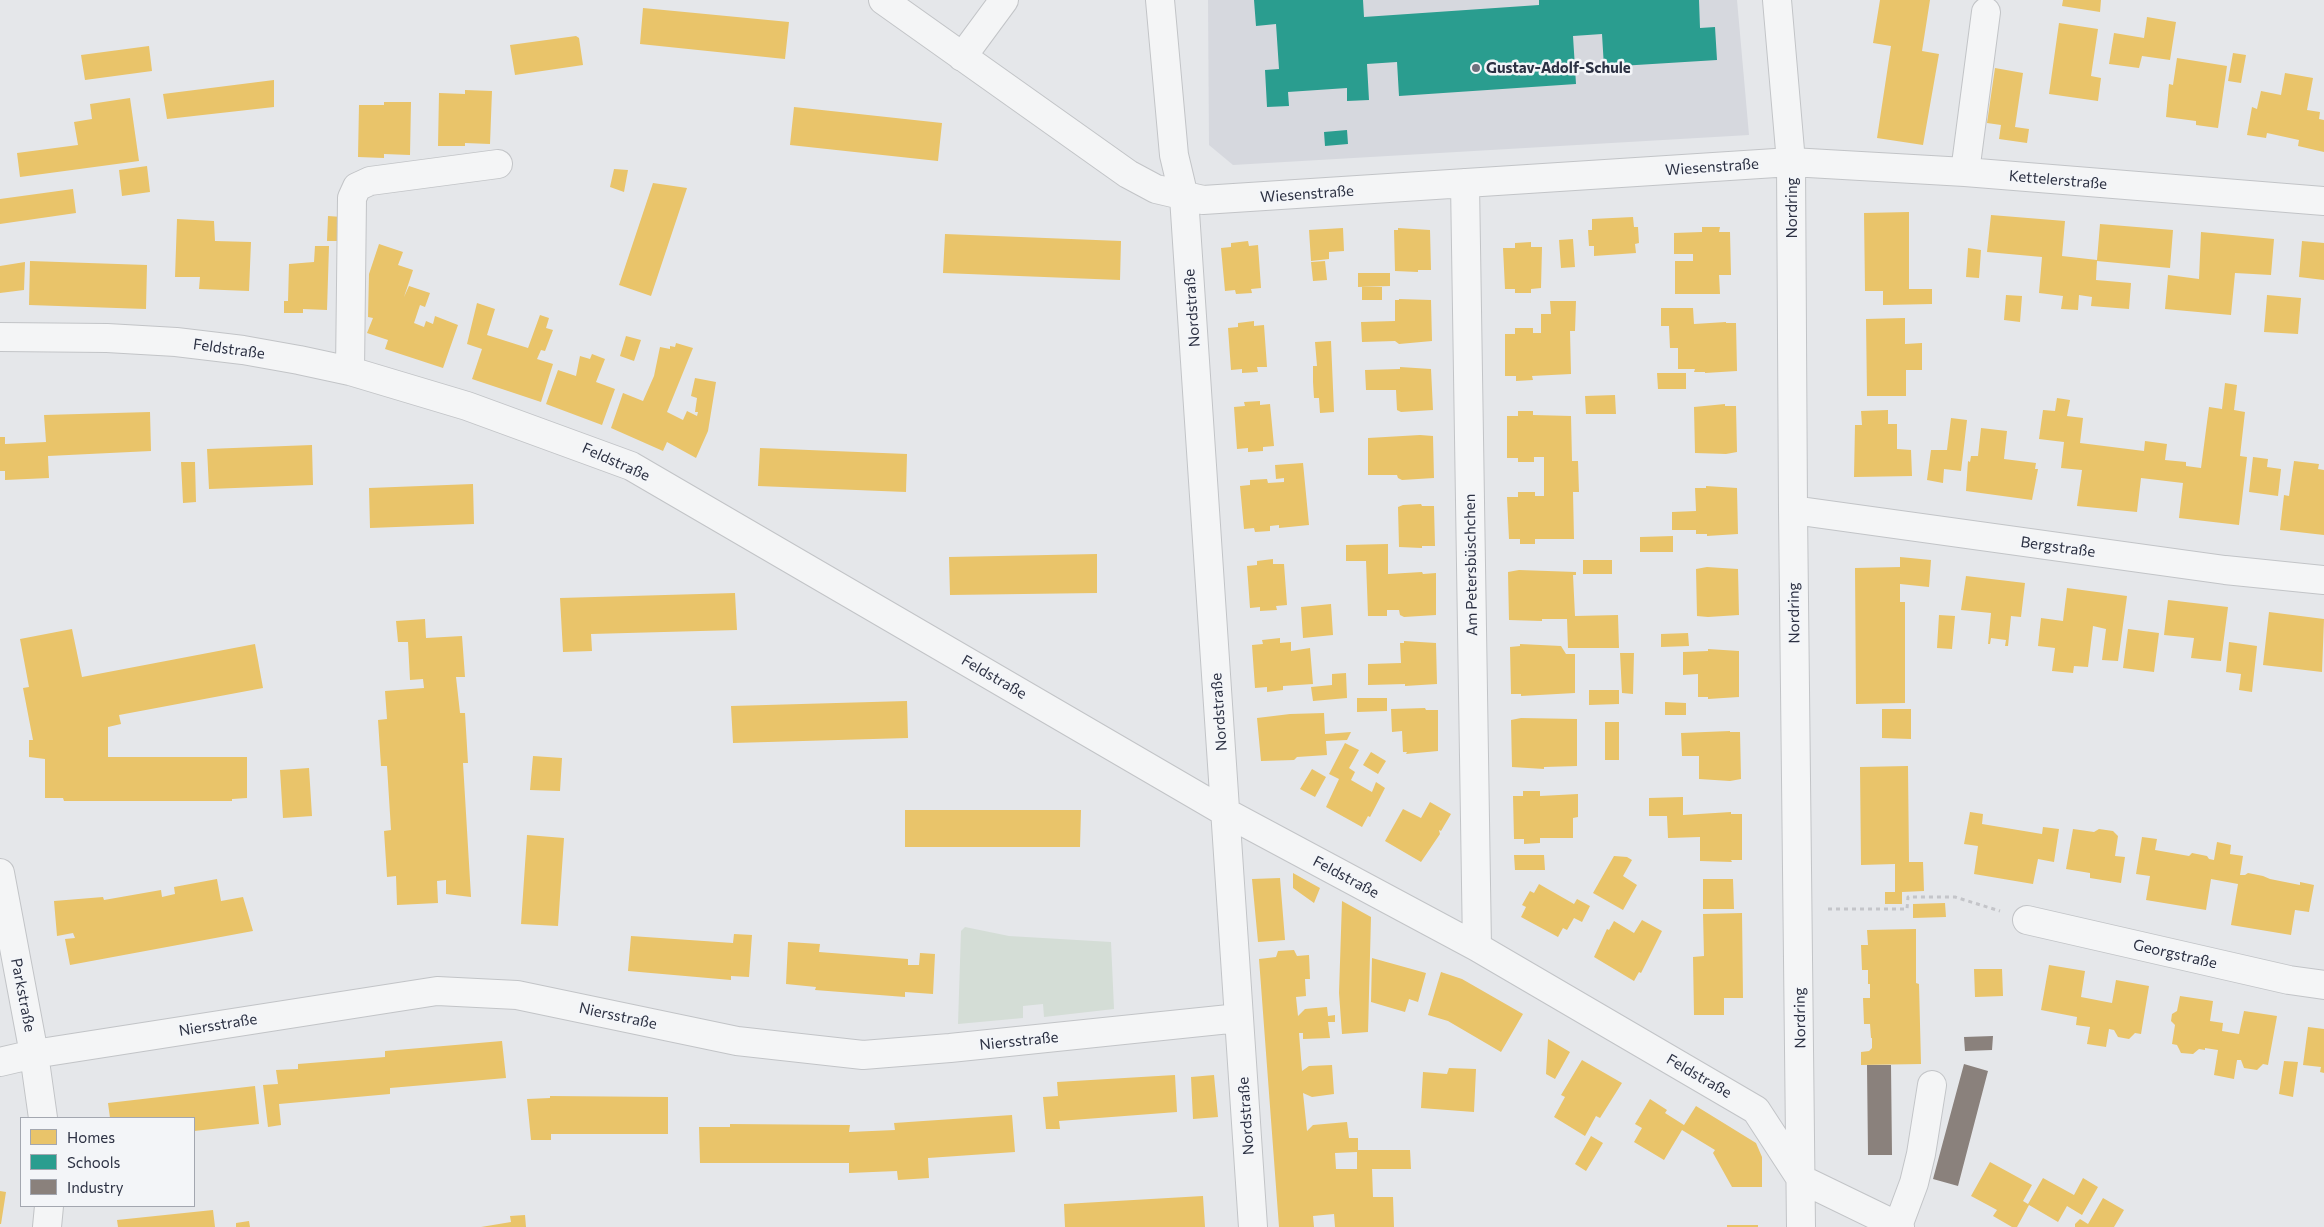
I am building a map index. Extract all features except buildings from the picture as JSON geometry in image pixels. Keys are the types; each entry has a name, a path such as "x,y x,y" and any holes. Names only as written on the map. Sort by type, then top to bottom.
{"street":[{"name":"Wiesenstraße","path":"883,0 1128,174 1156,189 1184,197 1203,200 1228,199 1791,162"},
{"path":"962,57 1004,0"},
{"name":"Nordstraße","path":"1160,0 1174,155 1184,197 1252,1227"},
{"name":"Nordring","path":"1777,0 1791,162 1793,510 1802,1227"},
{"path":"1966,172 1986,12"},
{"name":"Kettelerstraße","path":"1791,162 1966,172 2324,201"},
{"path":"350,371 352,198 357,187 370,181 498,164"},
{"name":"Am Petersbüschchen","path":"1465,183 1478,947"},
{"name":"Feldstraße","path":"0,337 107,338 176,342 243,350 350,371 466,406 631,466 1225,812 1478,947 1756,1110 1801,1179"},
{"name":"Bergstraße","path":"1793,510 2226,570 2324,580"},
{"name":"Parkstraße","path":"0,873 34,1054 43,1117"},
{"name":"Georgstraße","path":"2027,920 2289,980 2324,985"},
{"name":"Niersstraße","path":"0,1062 34,1054 437,991 517,995 738,1042 863,1055 950,1048 1239,1018"},
{"path":"1801,1179 1899,1226 1914,1183 1921,1154 1932,1084"},
{"path":"47,1227 49,1207"}],"path":[{"path":"1798,909 1907,909 1908,897 1955,896 2027,920"}],"shaded area":[{"name":"Gustav-Adolf-Schule","path":"1208,0 1737,0 1749,135 1233,165 1209,145"},
{"path":"965,927 1009,936 1111,942 1114,1009 1044,1017 1043,1004 1023,1006 1023,1018 958,1024 961,931"}],"place":[{"name":"Gustav-Adolf-Schule","path":"1476,68"}]}
